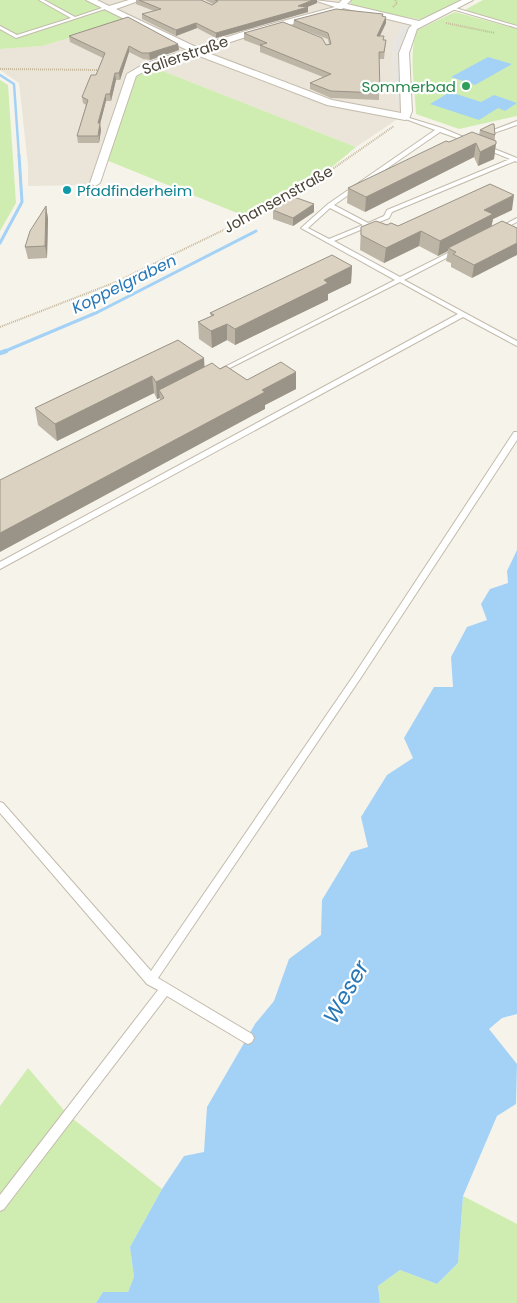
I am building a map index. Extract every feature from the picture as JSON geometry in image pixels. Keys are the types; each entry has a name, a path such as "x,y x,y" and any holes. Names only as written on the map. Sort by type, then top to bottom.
{"street":[{"path":"90,0 196,51 322,100 405,116 407,111 404,53 408,37 413,28 419,24 469,0"},
{"path":"108,9 137,0"},
{"path":"318,0 344,3 419,24"},
{"name":"Salierstraße","path":"95,183 132,74 146,66 336,10 344,3"}],"lane":[{"path":"41,0 74,18"},
{"path":"453,8 517,27"},
{"path":"0,28 16,38 74,18 108,9"},
{"path":"328,241 387,217 389,211 516,160 508,153 405,116"},
{"path":"468,140 517,123"},
{"path":"440,129 330,205 304,228 517,344"},
{"path":"330,205 367,225"},
{"path":"492,233 517,220"},
{"path":"213,375 466,246"},
{"path":"0,566 462,315"},
{"path":"151,980 357,677 517,434"},
{"path":"0,806 151,980 248,1038"},
{"path":"0,1205 165,990"}],"path":[{"path":"454,25 495,33"},
{"path":"0,69 108,70"},
{"name":"Johansenstraße","path":"0,327 116,282 274,204 338,166 375,141 405,116"}],"shaded area":[{"path":"93,0 343,0 334,5 406,20 409,26 403,25 395,40 393,59 397,103 403,103 402,116 356,147 150,66 130,78 89,185 28,186 28,165 19,83 0,70 0,49 42,46 127,21"},
{"path":"403,25 409,26 401,50 403,103 397,103 393,60 395,40"}],"green space":[{"path":"0,0 85,0 127,21 42,46 0,49"},
{"path":"351,0 469,0 422,20 350,6"},
{"path":"483,0 517,0 517,25 461,12"},
{"name":"Sommerbad","path":"455,12 517,29 517,116 459,129 416,114 412,61 417,30"},
{"path":"150,66 356,147 321,176 242,215 106,160 134,73"},
{"path":"0,80 8,85 16,203 0,231"},
{"path":"28,1068 68,1115 162,1189 130,1247 134,1277 128,1292 103,1292 96,1303 0,1303 0,1106"},
{"path":"463,1196 517,1224 517,1303 380,1303 378,1286 400,1270 437,1284 458,1263"}],"water":[{"path":"488,57 512,64 475,85 451,77"},
{"path":"450,92 481,102 494,95 517,103 505,111 498,108 479,120 430,104"},
{"name":"Weser","path":"517,550 517,1014 502,1018 489,1029 517,1064 516,1104 497,1116 463,1196 458,1263 437,1284 400,1270 378,1286 380,1303 96,1303 103,1292 128,1292 134,1277 130,1247 162,1189 184,1156 204,1152 207,1107 255,1024 274,1001 289,959 321,935 322,900 351,852 368,847 361,817 387,775 413,758 404,738 434,687 453,687 451,657 467,627 487,620 481,604 490,589 508,583 507,571"}],"building":[{"path":"139,0 201,0 212,5 218,1 215,0 313,0 298,6 308,7 216,33 196,23 176,30 142,14 161,9"},
{"path":"336,9 383,14 382,16 386,17 377,36 384,36 383,40 386,40 384,52 379,52 380,93 331,91 310,83 331,74 260,45 267,43 244,33 283,22 322,38 326,45 331,44 328,33 294,20"},
{"path":"128,17 178,44 149,53 142,53 129,46 119,73 115,73 110,94 106,94 98,123 100,123 98,136 77,136 88,100 82,97 91,75 96,75 105,53 69,36"},
{"path":"492,124 494,124 495,135 480,130"},
{"path":"472,132 496,141 496,144 480,152 476,143 366,197 348,188 446,141 449,142"},
{"path":"490,184 514,195 484,210 493,214 440,241 421,231 386,248 361,235 361,227 376,221 398,226"},
{"path":"294,197 314,204 293,218 273,210"},
{"path":"46,206 45,246 25,247 30,231"},
{"path":"502,221 517,228 517,243 474,265 453,254 456,252 448,248"},
{"path":"332,255 352,266 324,280 328,283 235,329 227,324 211,331 198,322 214,315 210,313"},
{"path":"178,340 204,358 156,382 152,376 55,424 35,408"},
{"path":"281,362 296,372 262,390 265,392 0,533 0,480 164,398 159,390 212,363 220,369 226,366 247,380"}],"waterway":[{"name":"Koppelgraben","path":"0,75 14,84 19,156"},
{"name":"Koppelgraben","path":"0,243 22,202 19,155"},
{"name":"Koppelgraben","path":"3,352 98,312 256,231"}],"place":[{"name":"Sommerbad","path":"466,86"},
{"name":"Pfadfinderheim","path":"67,190"}]}
